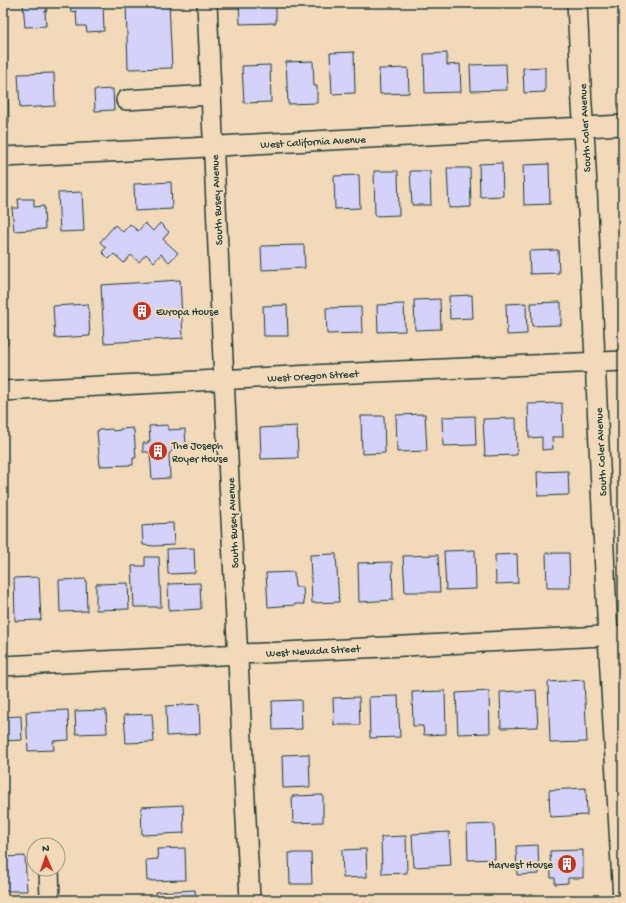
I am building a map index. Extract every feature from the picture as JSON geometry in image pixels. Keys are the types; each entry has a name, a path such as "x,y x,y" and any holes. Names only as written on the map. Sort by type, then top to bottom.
{"street":[{"name":"South Busey Avenue","path":"207,3 250,900"},
{"name":"South Coler Avenue","path":"577,3 595,362 616,636 623,900"},
{"path":"126,100 211,95"},
{"name":"West California Avenue","path":"3,157 623,125"},
{"name":"West Oregon Street","path":"3,391 623,361"},
{"name":"West Nevada Street","path":"3,666 616,636"},
{"path":"49,877 50,900"}],"building":[{"path":"23,3 46,3 46,26 25,27"},
{"path":"70,3 103,3 104,31 87,32 86,26 77,26 76,11 71,12"},
{"path":"126,3 169,3 172,68 128,69"},
{"path":"239,3 276,3 276,23 240,24"},
{"path":"354,52 355,93 332,94 330,53"},
{"path":"621,52 623,52 623,84 622,84"},
{"path":"447,53 447,65 460,64 461,92 425,93 424,54"},
{"path":"313,61 314,86 317,86 317,103 288,104 286,62"},
{"path":"506,64 507,90 471,91 470,65"},
{"path":"270,65 271,102 244,103 242,66"},
{"path":"545,67 545,92 524,93 523,68"},
{"path":"408,68 409,93 380,94 379,69"},
{"path":"54,73 55,106 20,108 18,74"},
{"path":"3,86 8,86 9,122 3,122"},
{"path":"113,89 114,110 95,111 94,90"},
{"path":"502,163 503,196 480,197 479,164"},
{"path":"549,164 550,204 524,205 523,165"},
{"path":"447,168 470,168 471,207 449,208"},
{"path":"374,171 398,171 399,215 375,216"},
{"path":"410,171 430,171 431,205 412,205"},
{"path":"359,175 360,208 335,209 334,176"},
{"path":"171,182 172,209 135,211 134,184"},
{"path":"82,192 84,231 60,232 58,193"},
{"path":"18,199 34,199 34,207 44,206 45,229 14,231 12,208 19,208"},
{"path":"145,223 153,231 160,223 169,232 163,239 178,253 169,262 161,254 154,262 146,254 139,262 131,255 124,263 114,254 109,259 102,252 106,248 100,242 115,225 123,232 130,224 138,231"},
{"path":"304,245 305,268 262,270 261,246"},
{"path":"558,250 559,273 530,274 529,251"},
{"name":"Europa House","path":"180,280 183,338 104,343 101,285"},
{"path":"472,295 473,318 450,319 449,296"},
{"path":"440,299 441,329 415,330 414,300"},
{"path":"561,302 561,325 532,326 531,303"},
{"path":"526,303 527,334 507,335 506,304"},
{"path":"88,304 90,336 55,338 53,306"},
{"path":"404,304 405,331 378,332 377,305"},
{"path":"287,305 288,336 264,336 263,306"},
{"path":"361,307 362,333 327,334 326,308"},
{"path":"3,314 7,314 8,344 3,344"},
{"path":"562,403 563,437 552,437 553,449 542,450 542,437 529,438 528,404"},
{"path":"425,414 427,451 397,452 396,415"},
{"path":"361,416 384,416 385,453 362,454"},
{"path":"475,416 476,445 443,446 442,417"},
{"path":"516,418 517,455 485,456 483,419"},
{"name":"The Joseph Royer House","path":"168,425 168,430 185,429 186,446 172,447 173,450 169,454 170,478 152,479 150,453 143,452 143,443 148,443 148,441 150,441 149,426"},
{"path":"297,426 298,458 261,459 260,428"},
{"path":"133,428 136,458 133,458 133,465 100,466 97,431 112,429 113,431"},
{"path":"568,471 569,495 538,496 537,472"},
{"path":"173,523 174,545 143,545 142,526"},
{"path":"194,548 195,573 168,574 167,549"},
{"path":"475,550 476,589 446,590 444,551"},
{"path":"546,553 569,553 570,588 547,588"},
{"path":"336,554 339,602 312,603 310,555"},
{"path":"517,554 518,583 496,584 495,555"},
{"path":"438,555 440,592 405,592 403,556"},
{"path":"145,557 159,557 161,607 134,607 132,566 145,566"},
{"path":"392,562 393,600 359,602 358,563"},
{"path":"294,572 295,587 303,587 304,604 268,607 266,573"},
{"path":"39,577 41,620 15,621 14,578"},
{"path":"86,579 87,611 60,612 59,580"},
{"path":"128,583 129,609 96,610 96,584"},
{"path":"200,583 201,609 169,611 168,584"},
{"path":"584,680 587,742 550,743 548,682"},
{"path":"536,690 538,727 501,728 500,692"},
{"path":"445,691 446,734 424,735 423,726 413,726 412,692"},
{"path":"489,691 490,733 458,734 456,693"},
{"path":"398,696 400,737 370,738 369,697"},
{"path":"359,697 360,725 334,725 333,698"},
{"path":"301,700 302,729 273,730 272,701"},
{"path":"199,704 200,734 167,736 166,706"},
{"path":"68,710 69,740 53,741 54,750 28,751 26,712"},
{"path":"106,710 107,733 76,734 75,711"},
{"path":"152,714 154,742 126,743 124,715"},
{"path":"21,716 22,740 3,741 3,717"},
{"path":"309,754 310,787 283,788 282,755"},
{"path":"586,788 587,815 550,817 549,790"},
{"path":"323,795 323,822 293,823 292,796"},
{"path":"183,805 184,833 142,835 141,807"},
{"path":"494,824 495,859 468,860 467,825"},
{"path":"449,832 451,865 414,867 412,834"},
{"path":"406,836 407,873 382,874 381,837"},
{"path":"538,845 539,874 517,875 516,846"},
{"path":"185,848 186,880 147,881 146,860 158,859 157,849"},
{"path":"366,849 367,877 343,878 342,850"},
{"name":"Harvest House","path":"583,850 583,878 568,878 568,883 555,884 555,878 551,878 550,851"},
{"path":"289,853 311,853 312,884 290,884"},
{"path":"25,856 27,891 3,891 3,857"},
{"path":"195,890 196,900 156,900 155,892"}],"place":[{"name":"Europa House","path":"142,311"},
{"name":"The Joseph Royer House","path":"158,451"},
{"name":"Harvest House","path":"567,864"}]}
